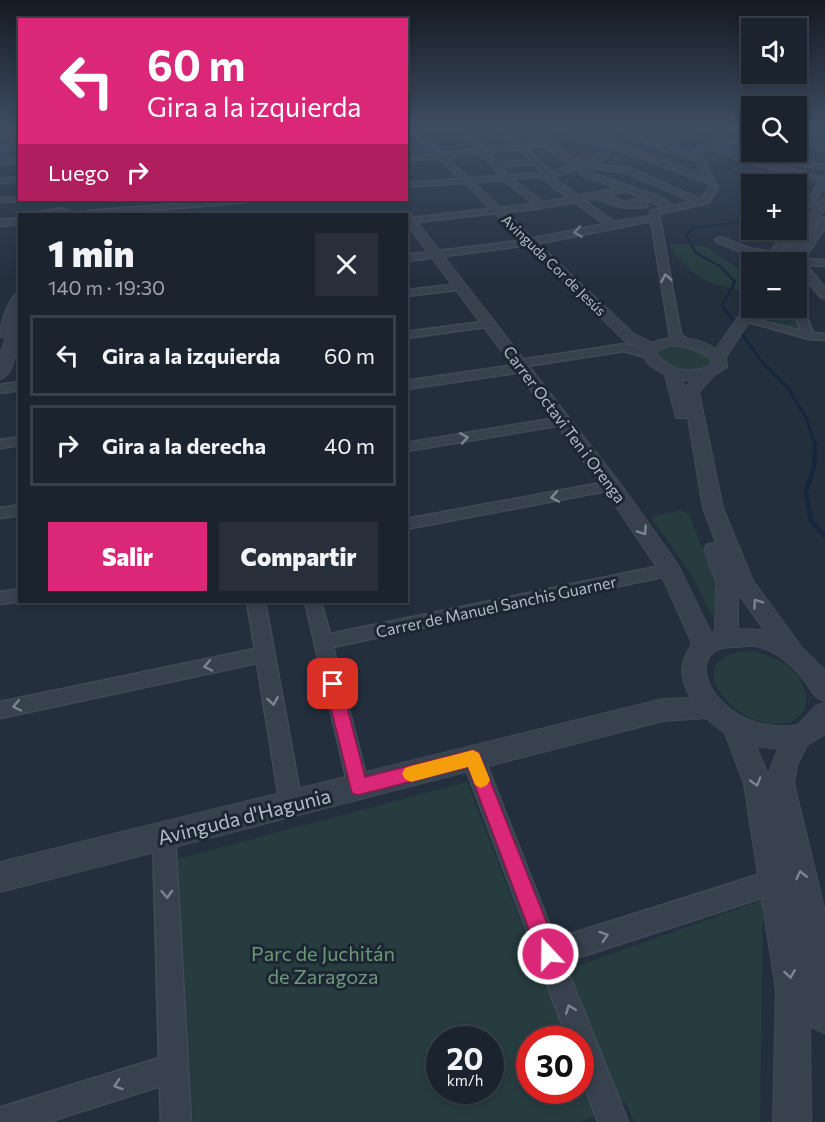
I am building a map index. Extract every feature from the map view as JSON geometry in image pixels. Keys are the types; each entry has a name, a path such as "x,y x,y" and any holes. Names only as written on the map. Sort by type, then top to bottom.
{"street":[{"path":"408,184 489,178"},
{"path":"508,178 542,206"},
{"path":"550,178 576,201 612,225"},
{"path":"601,178 676,208"},
{"path":"408,214 498,211 542,206 576,201 656,178"},
{"path":"658,178 701,202"},
{"path":"702,178 711,182"},
{"path":"408,258 530,241 655,215 706,200 714,188 709,178"},
{"path":"795,178 823,191 800,252"},
{"path":"0,181 18,179"},
{"name":"Avinguda Cor de Jesús","path":"467,180 530,241 627,342 649,351 654,364 672,373"},
{"path":"590,186 613,183"},
{"path":"565,190 580,189"},
{"path":"600,195 625,205 658,200"},
{"path":"0,200 18,199"},
{"path":"43,213 53,207 55,201"},
{"path":"113,213 189,210 202,202 237,201"},
{"path":"214,203 217,213"},
{"path":"641,204 653,210 655,215 682,341"},
{"path":"43,213 66,208"},
{"name":"Carrer Octavi Ten i Orenga","path":"408,217 612,486 715,640"},
{"path":"789,252 803,242 825,220"},
{"path":"0,223 18,221"},
{"path":"720,240 751,252"},
{"path":"803,242 825,244"},
{"path":"807,263 825,262"},
{"path":"807,274 825,295"},
{"path":"408,293 460,287"},
{"path":"11,342 18,305"},
{"path":"744,318 718,357 719,367 706,375 691,391 714,508 743,584 791,651 812,669 825,691"},
{"path":"760,318 809,336 825,337"},
{"path":"802,318 809,336"},
{"path":"408,335 489,324"},
{"path":"0,374 18,326"},
{"path":"649,351 682,341 730,338"},
{"path":"682,341 718,357"},
{"path":"408,385 521,366 627,342"},
{"path":"672,373 690,376 706,375"},
{"path":"672,373 678,389 699,509 727,584 715,640 693,662 695,686 709,707 736,728 767,738 816,728"},
{"path":"0,389 18,386"},
{"path":"408,447 563,421"},
{"path":"0,444 18,441"},
{"path":"408,524 612,486"},
{"path":"0,513 18,510"},
{"name":"Carrer de Manuel Sanchis Guarner","path":"323,642 670,570"},
{"path":"0,598 18,595"},
{"path":"256,603 291,804"},
{"path":"313,603 358,787"},
{"path":"715,640 758,637 791,651"},
{"path":"0,710 265,654"},
{"name":"Avinguda d'Hagunia","path":"663,710 695,686"},
{"name":"Avinguda d'Hagunia","path":"0,877 663,710 709,707"},
{"path":"736,728 758,784 793,990 792,1122"},
{"path":"816,728 784,765 780,783 818,931 825,1016"},
{"path":"473,758 613,1122"},
{"path":"164,836 176,1122"},
{"path":"548,954 774,882"},
{"path":"2,1122 174,1068"}],"green space":[{"path":"670,244 705,246 741,269 741,290 706,281 691,271 672,250"},
{"path":"765,318 796,318 802,330 796,330"},
{"path":"666,346 692,347 704,353 711,363 709,367 694,371 674,368 656,356 656,352"},
{"path":"680,510 689,515 709,566 715,594 712,616 693,577 651,517"},
{"path":"749,651 776,659 798,677 806,695 806,704 797,718 777,724 759,721 742,713 728,702 718,689 714,676 717,665 728,656"},
{"name":"Parc de Juchitán de Zaragoza","path":"467,782 544,982 575,967 763,900 760,1122 634,1122 626,1103 580,1122 193,1122 177,859"}],"waterway":[{"path":"726,311 722,305 735,282 720,266 696,253 686,235 694,228 741,222"},
{"path":"725,309 761,361 787,387 806,417 815,444"},
{"path":"815,444 814,467 806,491 811,521 825,536"}],"slow traffic":[{"path":"411,774 473,758 481,780"}],"route":[{"path":"333,684 358,787 473,758 548,954"}]}
